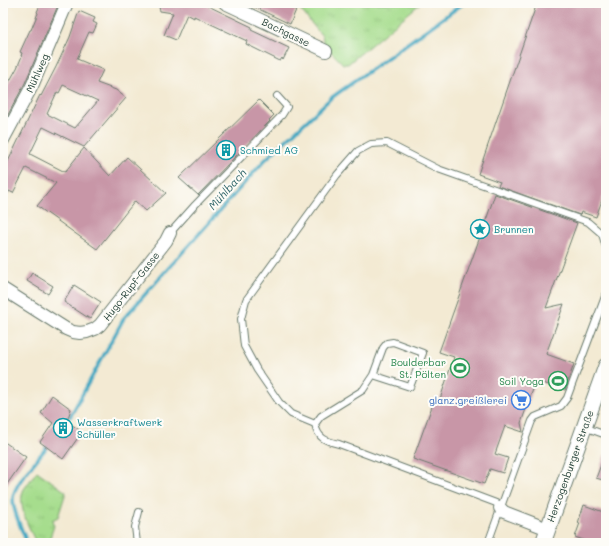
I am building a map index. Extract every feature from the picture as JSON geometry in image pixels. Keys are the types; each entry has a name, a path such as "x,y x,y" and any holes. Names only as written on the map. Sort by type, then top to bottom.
{"street":[{"name":"Mühlweg","path":"3,140 32,86 67,3"},
{"name":"Bachgasse","path":"225,3 326,51"},
{"name":"Hugo-Rupf-Gasse","path":"3,289 66,329 80,333 87,332 100,325 166,241 170,233"},
{"name":"Herzogenburger Straße","path":"543,543 606,366"},
{"path":"500,508 504,512 548,529"}],"lane":[{"path":"170,233 282,115 287,107 277,96"},
{"path":"315,424 291,414 279,402 257,370 244,346 241,319 246,300 337,175 358,151 371,144 387,143 438,169 588,222 602,234 606,247"},
{"path":"488,543 532,421 535,417 561,406 567,398 606,294"},
{"path":"373,375 410,388 423,354 393,342 387,343 382,348 373,375 363,390 321,416 315,424 316,430 324,440 339,444 496,503 500,508"},
{"path":"584,427 606,435"},
{"path":"137,543 135,527 139,512"}],"green space":[{"path":"295,3 421,3 348,64 343,64 324,45 322,36"},
{"path":"37,471 66,492 58,517 52,520 54,526 48,543 36,543 27,524 23,509 22,495 24,489"}],"building":[{"path":"41,3 59,3 25,83 3,124 3,93 17,68 22,56 22,53 20,52 31,30"},
{"path":"158,3 202,3 252,27 251,30 289,48 283,60 282,58 280,61 246,44 247,41 187,14 176,40 164,35 173,13 160,11"},
{"path":"246,3 288,3 292,5 291,8 296,10 290,24"},
{"path":"537,3 606,3 606,189 596,217 581,212 580,215 498,186 500,182 478,174"},
{"path":"79,11 95,18 93,22 97,24 93,33 89,32 77,59 103,70 97,83 116,90 126,98 84,147 43,127 30,154 65,172 84,148 110,176 127,157 166,193 146,211 135,201 97,249 37,206 56,183 26,168 13,193 9,191 3,203 3,172 70,37","holes":["63,85 98,101 75,128 47,114 57,92 59,93"]},
{"name":"Schmied AG","path":"259,100 274,115 269,120 270,121 198,195 179,178"},
{"path":"495,194 577,223 546,308 564,304 546,354 574,364 565,390 536,381 521,423 523,432 505,426 495,454 508,458 503,473 490,469 484,484 413,459 435,398 440,399 454,357 439,352 481,234 479,229 484,226"},
{"path":"32,273 53,286 48,294 27,281"},
{"path":"74,285 101,302 90,319 64,302"},
{"name":"Wasserkraftwerk Schüller","path":"52,395 71,409 67,421 82,432 63,459 40,442 53,423 41,413"},
{"path":"3,441 26,457 3,490"},
{"path":"605,454 606,455 606,481 596,478"},
{"path":"584,505 606,513 606,543 592,543 575,537"}],"waterway":[{"name":"Mühlbach","path":"70,417 124,318 264,161 331,98 464,3"},
{"name":"Mühlbach","path":"27,543 13,504 14,492 32,465 46,448"}],"place":[{"name":"Schmied AG","path":"226,150"},
{"name":"Brunnen","path":"480,229"},
{"name":"Boulderbar St. Pölten","path":"460,368"},
{"name":"Soil Yoga","path":"558,381"},
{"name":"glanz.greißlerei","path":"521,400"},
{"name":"Wasserkraftwerk Schüller","path":"63,428"}]}
